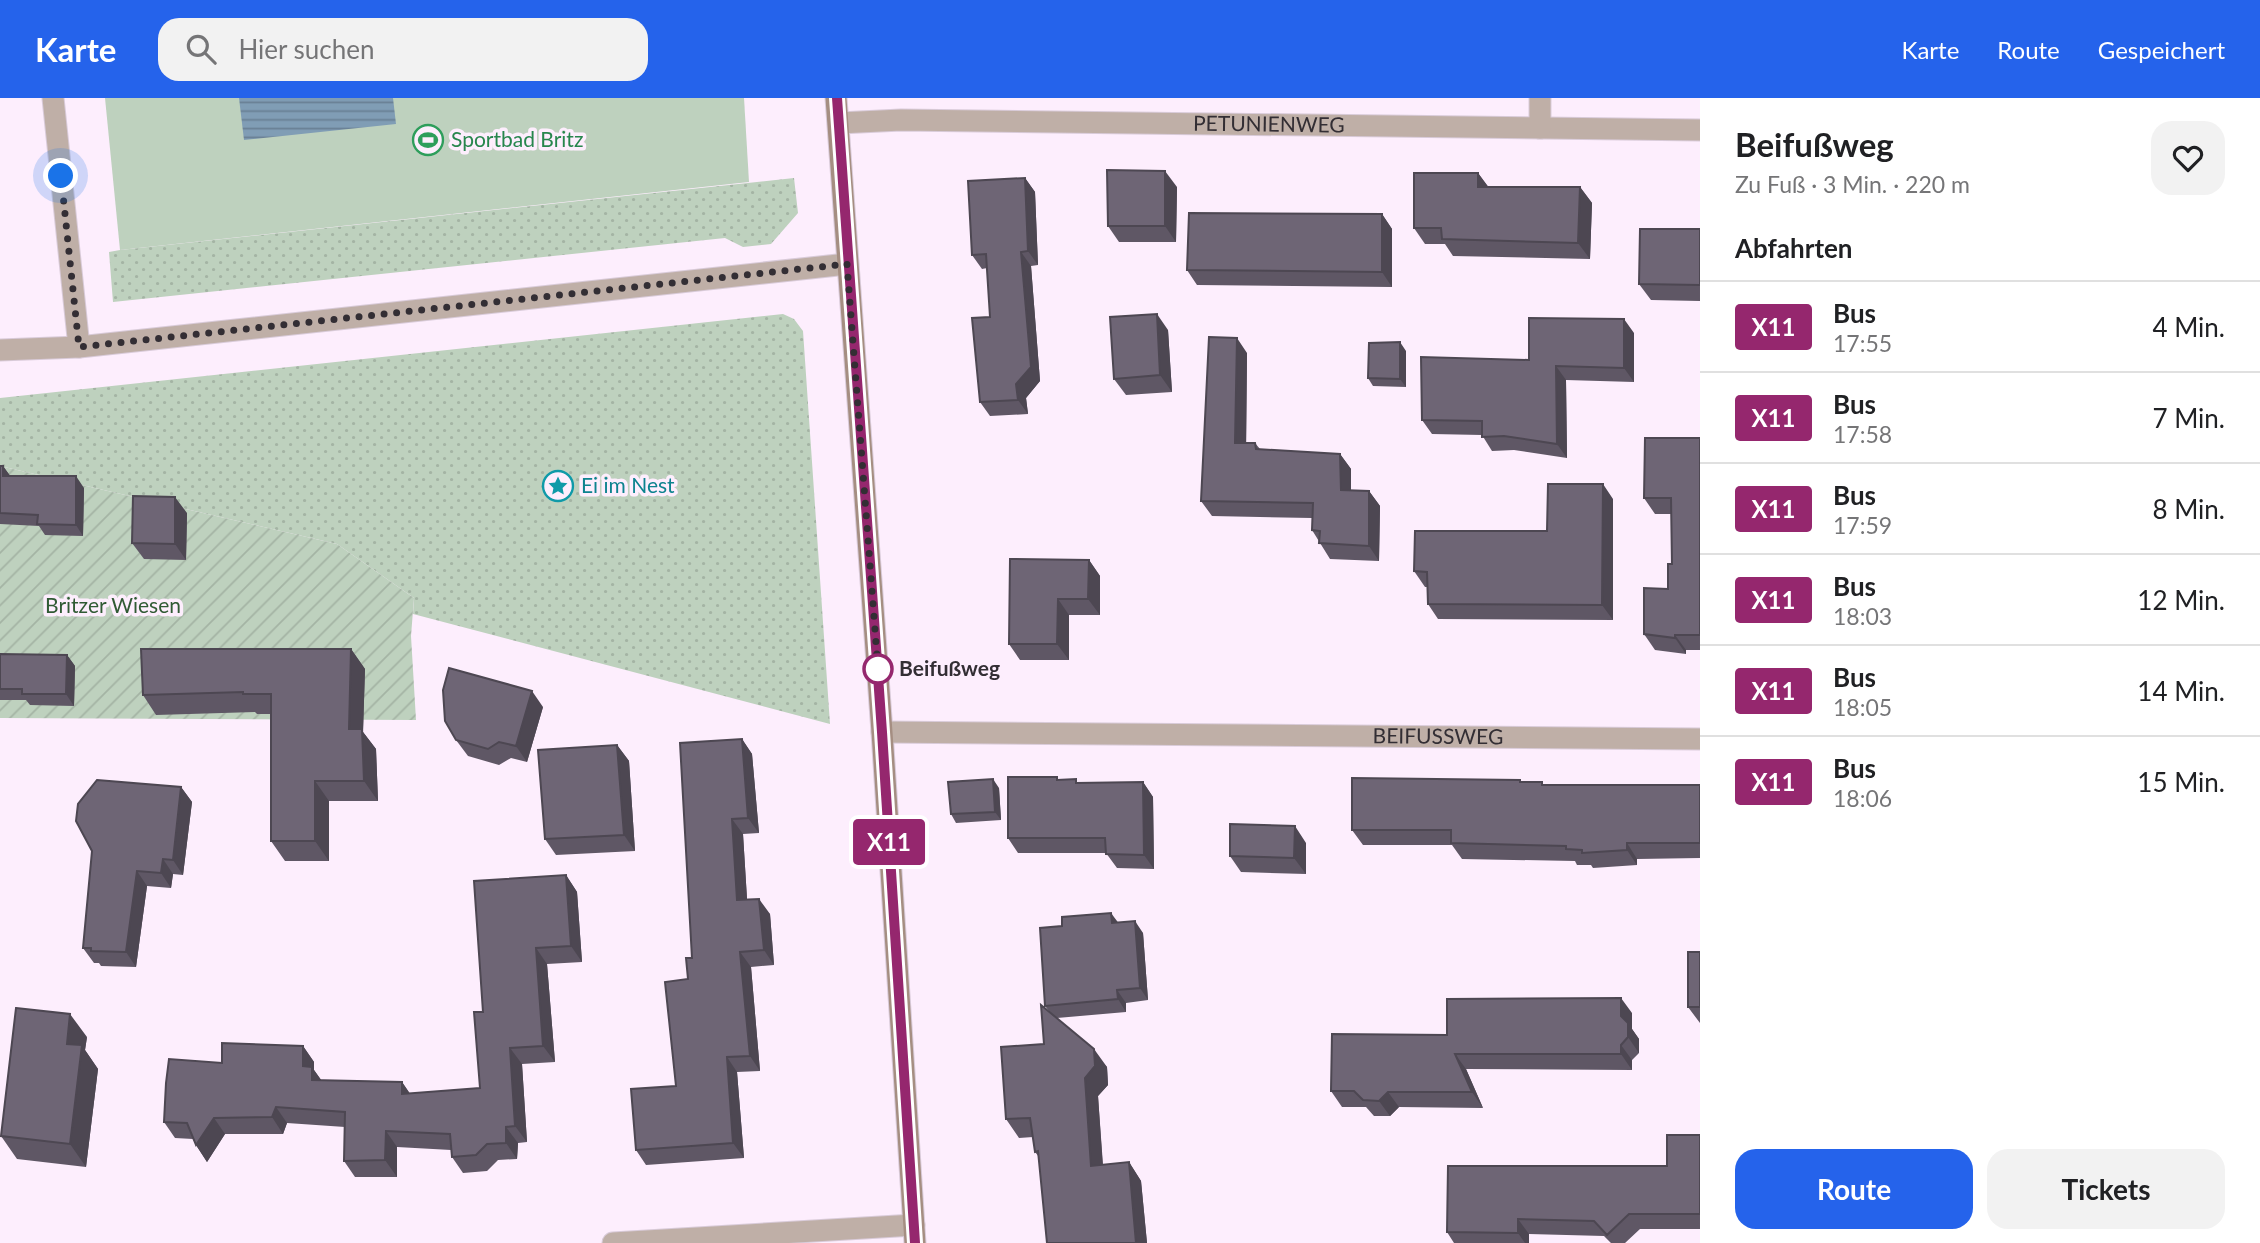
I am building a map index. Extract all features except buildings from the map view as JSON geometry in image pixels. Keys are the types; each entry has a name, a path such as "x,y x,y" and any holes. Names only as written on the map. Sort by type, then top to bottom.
{"street":[{"path":"53,98 79,347"},
{"path":"613,1243 914,1234 882,732 836,98"},
{"path":"1540,98 1540,128"},
{"name":"PETUNIENWEG","path":"839,123 901,120 1700,130"},
{"path":"0,350 79,347 847,264"},
{"name":"BEIFUSSWEG","path":"882,732 1700,739"}],"green space":[{"name":"Sportbad Britz","path":"105,98 744,98 749,182 120,250"},
{"path":"794,178 798,213 771,244 743,247 725,238 113,302 109,252"},
{"path":"783,314 794,319 803,331 830,724 413,614 414,598 337,544 0,466 0,398"},
{"name":"Britzer Wiesen","path":"0,466 337,544 414,598 411,636 416,720 0,718"}],"water":[{"path":"239,98 393,98 396,124 244,140"}],"bus line":[{"name":"X11","path":"837,98 915,1243"}],"place":[{"name":"Sportbad Britz","path":"428,140"},
{"name":"Ei im Nest","path":"558,486"},
{"name":"Beifußweg","path":"878,669"}],"route":[{"path":"61,176 79,347 847,264 878,669"}]}
